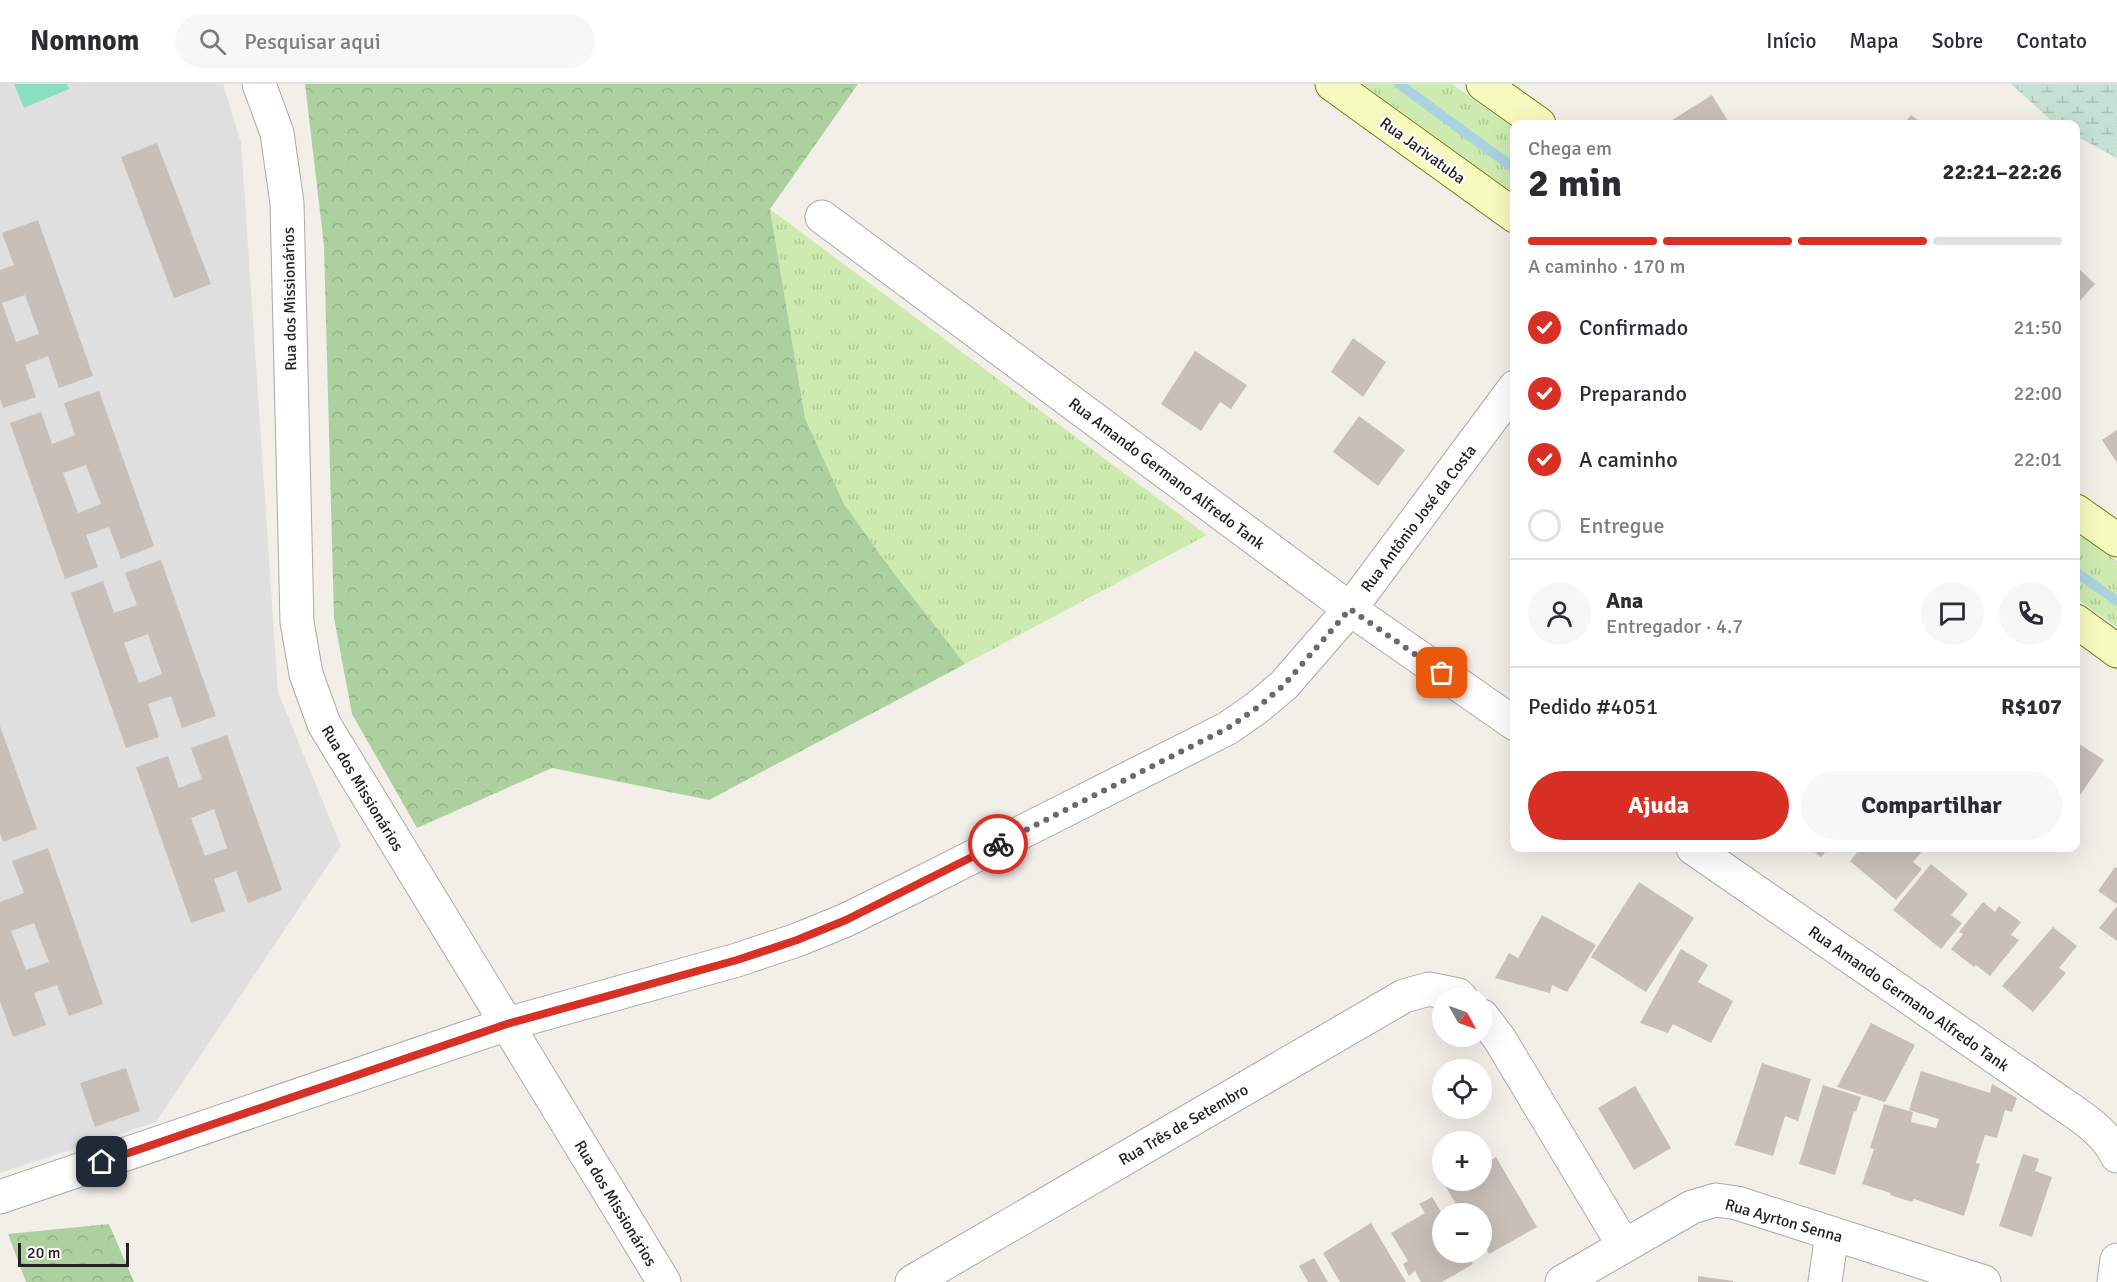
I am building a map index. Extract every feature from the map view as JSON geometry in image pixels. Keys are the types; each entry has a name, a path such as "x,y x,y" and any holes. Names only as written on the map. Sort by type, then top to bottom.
{"street":[{"name":"Rua dos Missionários","path":"259,84 277,133 287,203 297,622 306,674 324,724 664,1282"},
{"name":"Rua Jarivatuba","path":"1332,84 1510,212"},
{"path":"1483,84 1533,120"},
{"name":"Rua Amando Germano Alfredo Tank","path":"822,217 1350,609 1510,721"},
{"name":"Rua Antônio José da Costa","path":"0,1197 507,1024 737,960 797,940 846,920 1228,728 1284,685 1350,609 1510,394"},
{"path":"2080,514 2117,540"},
{"path":"2080,624 2117,651"},
{"name":"Rua Amando Germano Alfredo Tank","path":"1699,852 2048,1094 2096,1129 2114,1149 2117,1156"},
{"name":"Rua Três de Setembro","path":"912,1282 1404,996 1432,990"},
{"path":"1492,1029 1624,1246"},
{"name":"Rua Ayrton Senna","path":"1562,1282 1692,1207 1716,1200 1737,1203 1984,1282"},
{"path":"1826,1282 1832,1234"},
{"path":"2114,1282 2117,1260"}],"shaded area":[{"path":"0,84 223,84 241,143 278,692 341,846 156,1122 0,1173"}],"green space":[{"path":"14,84 67,84 69,89 24,108"},
{"path":"305,84 858,84 770,209 805,418 844,504 893,572 965,664 709,800 552,768 417,828 352,714 334,618 324,246"},
{"path":"1363,84 1452,84 1510,125 1510,190"},
{"path":"2011,84 2117,84 2117,158 2080,138 2080,120 2051,120"},
{"path":"770,209 1207,535 965,664 893,572 844,504 805,417"},
{"path":"2080,535 2117,561 2117,627 2080,601"},
{"path":"109,1224 134,1282 26,1282 8,1234"}],"building":[{"path":"1712,95 1728,120 1672,120"},
{"path":"1911,115 1918,120 1907,120"},
{"path":"157,143 211,284 174,298 121,157"},
{"path":"38,220 93,376 59,388 48,356 25,365 36,397 3,408 0,399 0,270 14,265 2,233","holes":["25,295 39,334 16,342 2,303"]},
{"path":"2080,270 2095,284 2080,301"},
{"path":"1353,338 1386,362 1363,397 1331,372"},
{"path":"1195,351 1247,385 1231,409 1220,402 1201,431 1161,404"},
{"path":"99,391 154,546 121,559 109,527 86,535 98,567 65,579 10,423 41,412 52,444 75,435 64,403","holes":["86,465 101,504 78,513 63,473"]},
{"path":"1359,416 1405,450 1378,486 1333,452"},
{"path":"2117,430 2117,463 2102,440"},
{"path":"161,560 216,716 182,728 171,696 148,704 159,737 126,748 71,593 103,581 114,613 137,605 125,573","holes":["148,634 162,674 139,683 124,643"]},
{"path":"0,726 37,829 3,842 0,833"},
{"path":"227,735 282,890 248,903 236,871 214,879 225,911 191,923 136,767 168,756 179,788 202,779 191,748","holes":["214,809 227,848 205,856 191,818"]},
{"path":"2080,745 2104,760 2080,795"},
{"path":"48,848 103,1004 69,1016 57,985 34,993 46,1025 13,1037 0,1001 0,902 24,893 12,861","holes":["34,923 49,962 26,970 11,931"]},
{"path":"1814,852 1825,852 1821,857"},
{"path":"1858,852 1922,852 1913,862 1922,869 1896,900 1850,861"},
{"path":"1931,864 1968,894 1951,915 1962,923 1941,949 1893,910"},
{"path":"2115,867 2117,868 2117,904 2098,891"},
{"path":"1639,882 1694,918 1646,992 1591,957"},
{"path":"1983,902 1995,912 1999,906 2021,922 2011,935 2019,940 1990,976 1951,949 1963,934 1959,932"},
{"path":"2117,906 2117,941 2099,928"},
{"path":"1542,915 1596,945 1567,992 1552,985 1550,993 1495,978 1509,953 1518,958"},
{"path":"2053,927 2077,946 2059,968 2066,973 2033,1012 2002,986"},
{"path":"1681,949 1708,965 1698,982 1733,1001 1711,1043 1673,1024 1668,1033 1640,1023"},
{"path":"1871,1023 1915,1045 1885,1102 1837,1087"},
{"path":"1762,1063 1811,1079 1798,1121 1785,1116 1773,1156 1735,1145"},
{"path":"126,1068 140,1111 95,1127 80,1083"},
{"path":"1921,1071 1990,1093 1992,1084 2017,1098 2012,1112 2005,1110 1997,1138 1985,1135 1976,1163 1980,1164 1964,1216 1914,1199 1912,1202 1862,1184 1874,1149 1870,1148 1884,1104 1913,1112 1911,1122 1936,1128 1939,1119 1909,1110"},
{"path":"1823,1085 1861,1097 1856,1112 1854,1111 1835,1175 1799,1164"},
{"path":"1635,1086 1671,1148 1634,1170 1598,1108"},
{"path":"2023,1154 2039,1159 2035,1171 2052,1177 2032,1237 1999,1226"},
{"path":"1496,1157 1537,1227 1492,1252 1492,1203 1455,1203 1448,1191 1492,1191 1492,1159"},
{"path":"1432,1197 1436,1203 1432,1203 1432,1263 1473,1264 1442,1282 1421,1282 1415,1271 1409,1276 1403,1264 1408,1261 1391,1233 1425,1213 1419,1204"},
{"path":"1371,1223 1406,1282 1340,1282 1323,1253"},
{"path":"1314,1258 1328,1282 1308,1282 1299,1266"},
{"path":"1698,1276 1733,1281 1733,1282 1698,1282"}],"waterway":[{"path":"1399,84 1510,165"},
{"path":"2080,575 2117,601"}],"way so far":[{"path":"998,844 1228,728 1284,685 1350,609 1442,673"}],"route":[{"path":"102,1162 507,1024 737,960 797,940 846,920 998,844"}]}
